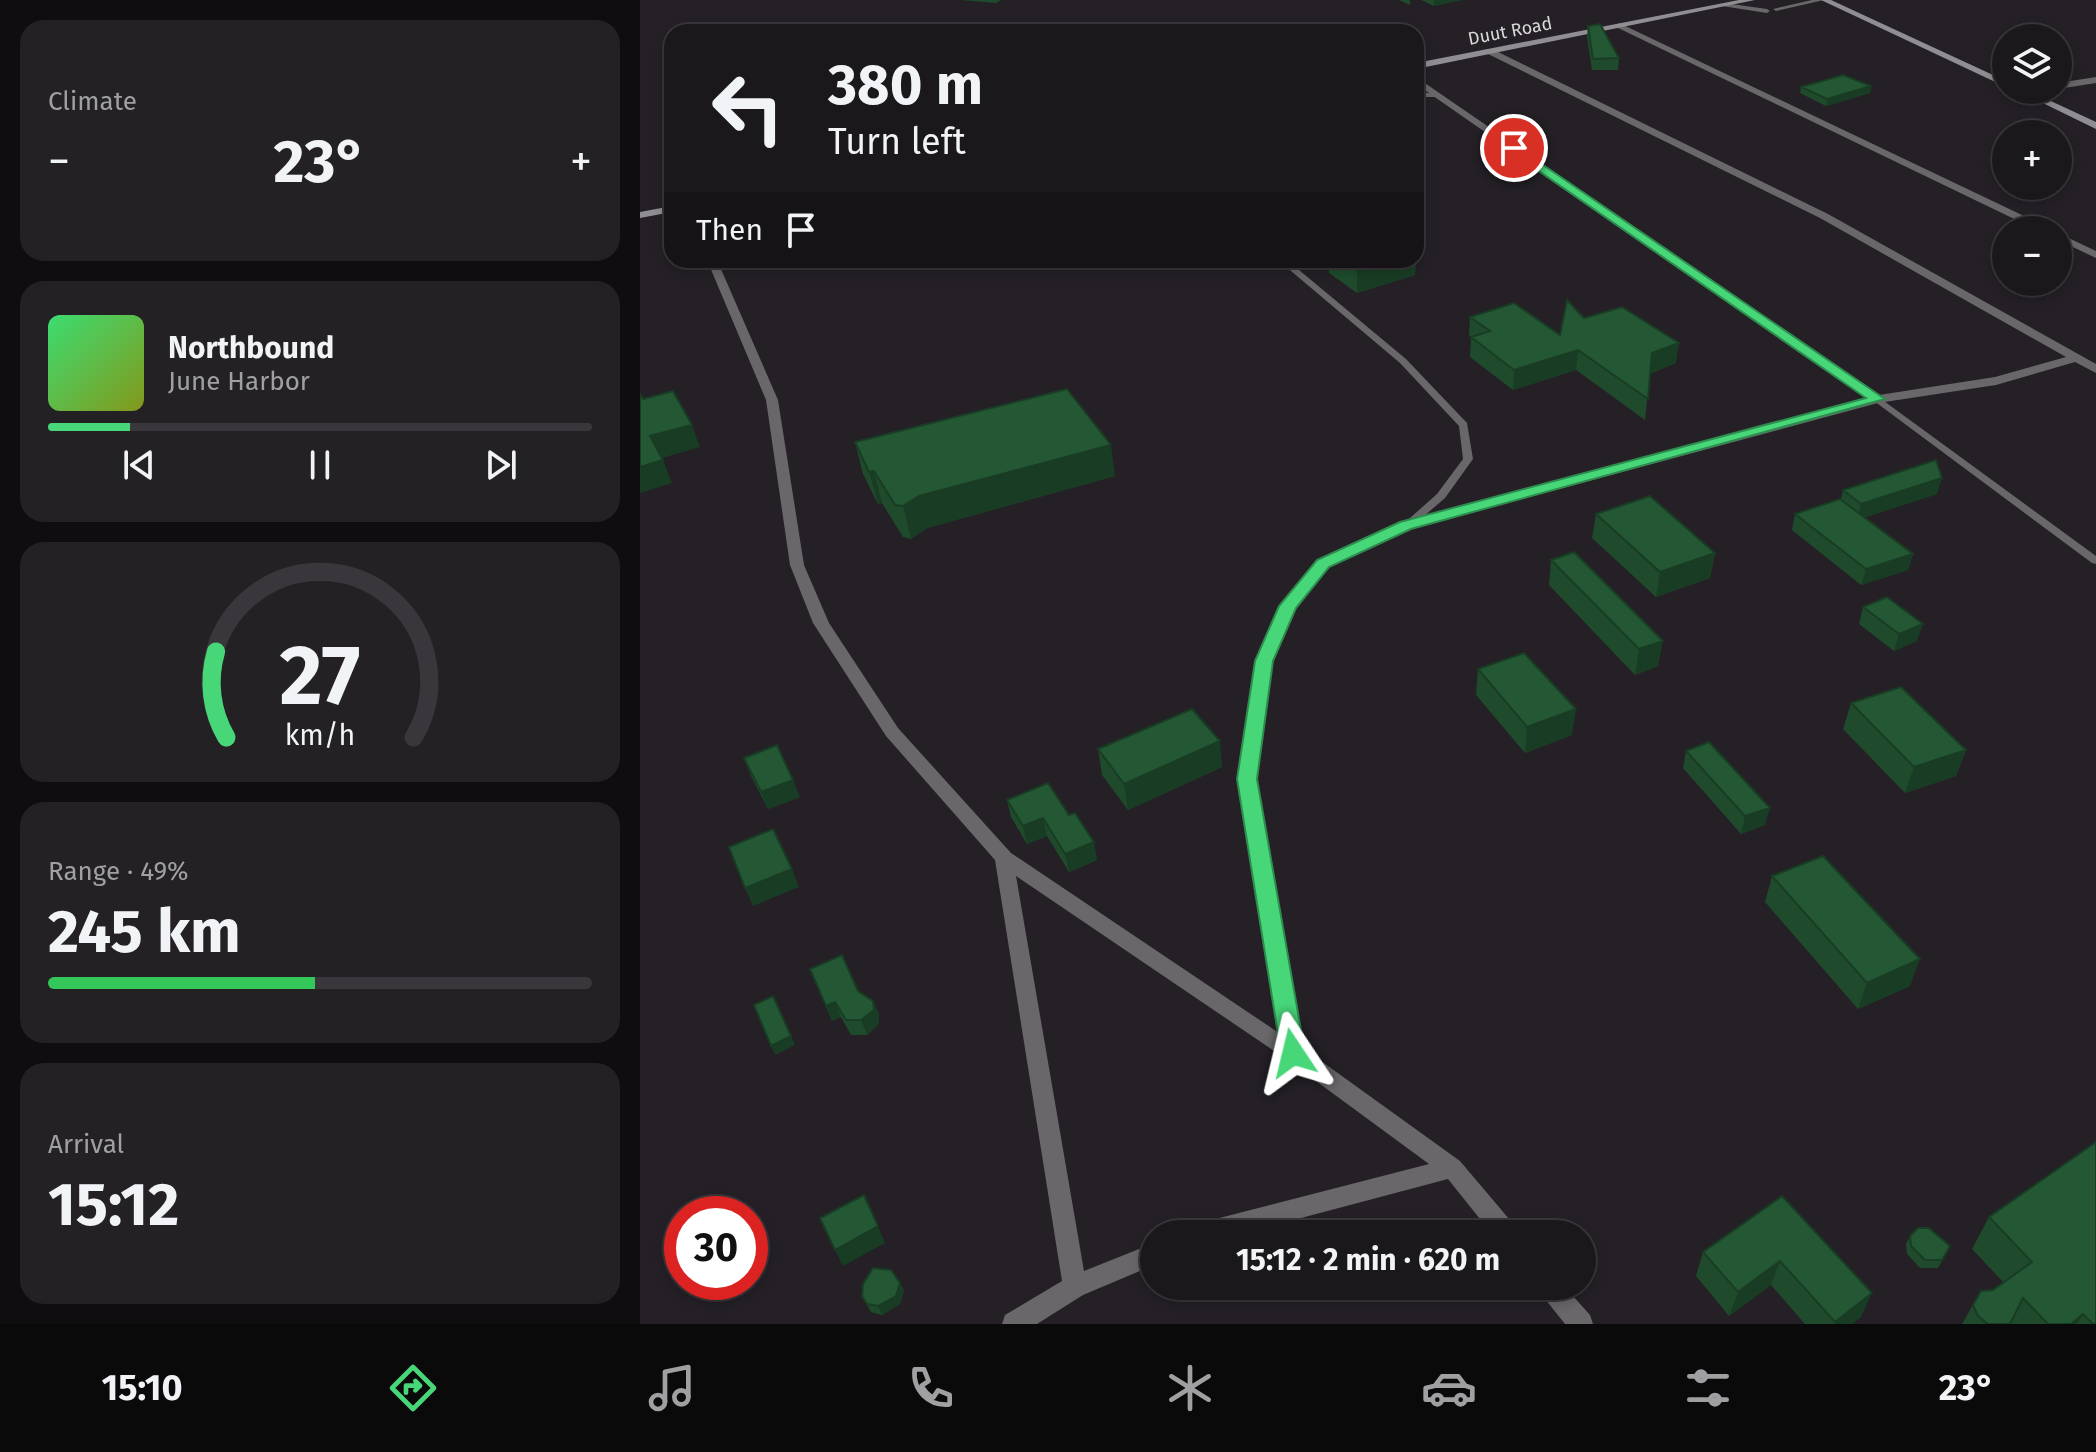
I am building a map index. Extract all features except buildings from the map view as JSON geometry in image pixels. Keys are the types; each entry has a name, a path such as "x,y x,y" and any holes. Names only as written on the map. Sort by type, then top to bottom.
{"main road":[{"name":"Duut Road","path":"1424,64 1751,0"},
{"path":"1823,0 1992,78"},
{"path":"2049,104 2096,126"},
{"path":"640,215 664,210"}],"street":[{"path":"1619,25 2016,216"},
{"path":"1489,51 1824,216 2096,369"},
{"path":"2072,84 2096,80"},
{"path":"1424,86 1877,399"},
{"path":"2072,243 2096,255"},
{"path":"715,268 772,400 797,565 821,623 892,732 1004,858 1293,1053 1452,1168 1495,1220"},
{"path":"1293,1053 1247,779 1264,661 1288,606 1323,563 1406,526 1877,399 1996,381 2076,358"},
{"path":"1004,858 1075,1287"},
{"path":"1253,1220 1452,1168"},
{"path":"1014,1324 1075,1287 1140,1260"},
{"path":"1561,1300 1581,1324"}],"lane":[{"path":"1776,9 1823,0"},
{"path":"1724,5 1767,11"},
{"path":"1424,95 1436,95"},
{"path":"1292,268 1403,361 1464,425 1468,459 1441,496 1406,526"},
{"path":"1877,399 2096,561"}],"route":[{"path":"1293,1053 1247,779 1264,661 1288,606 1323,563 1406,526 1877,399 1514,148"}]}
